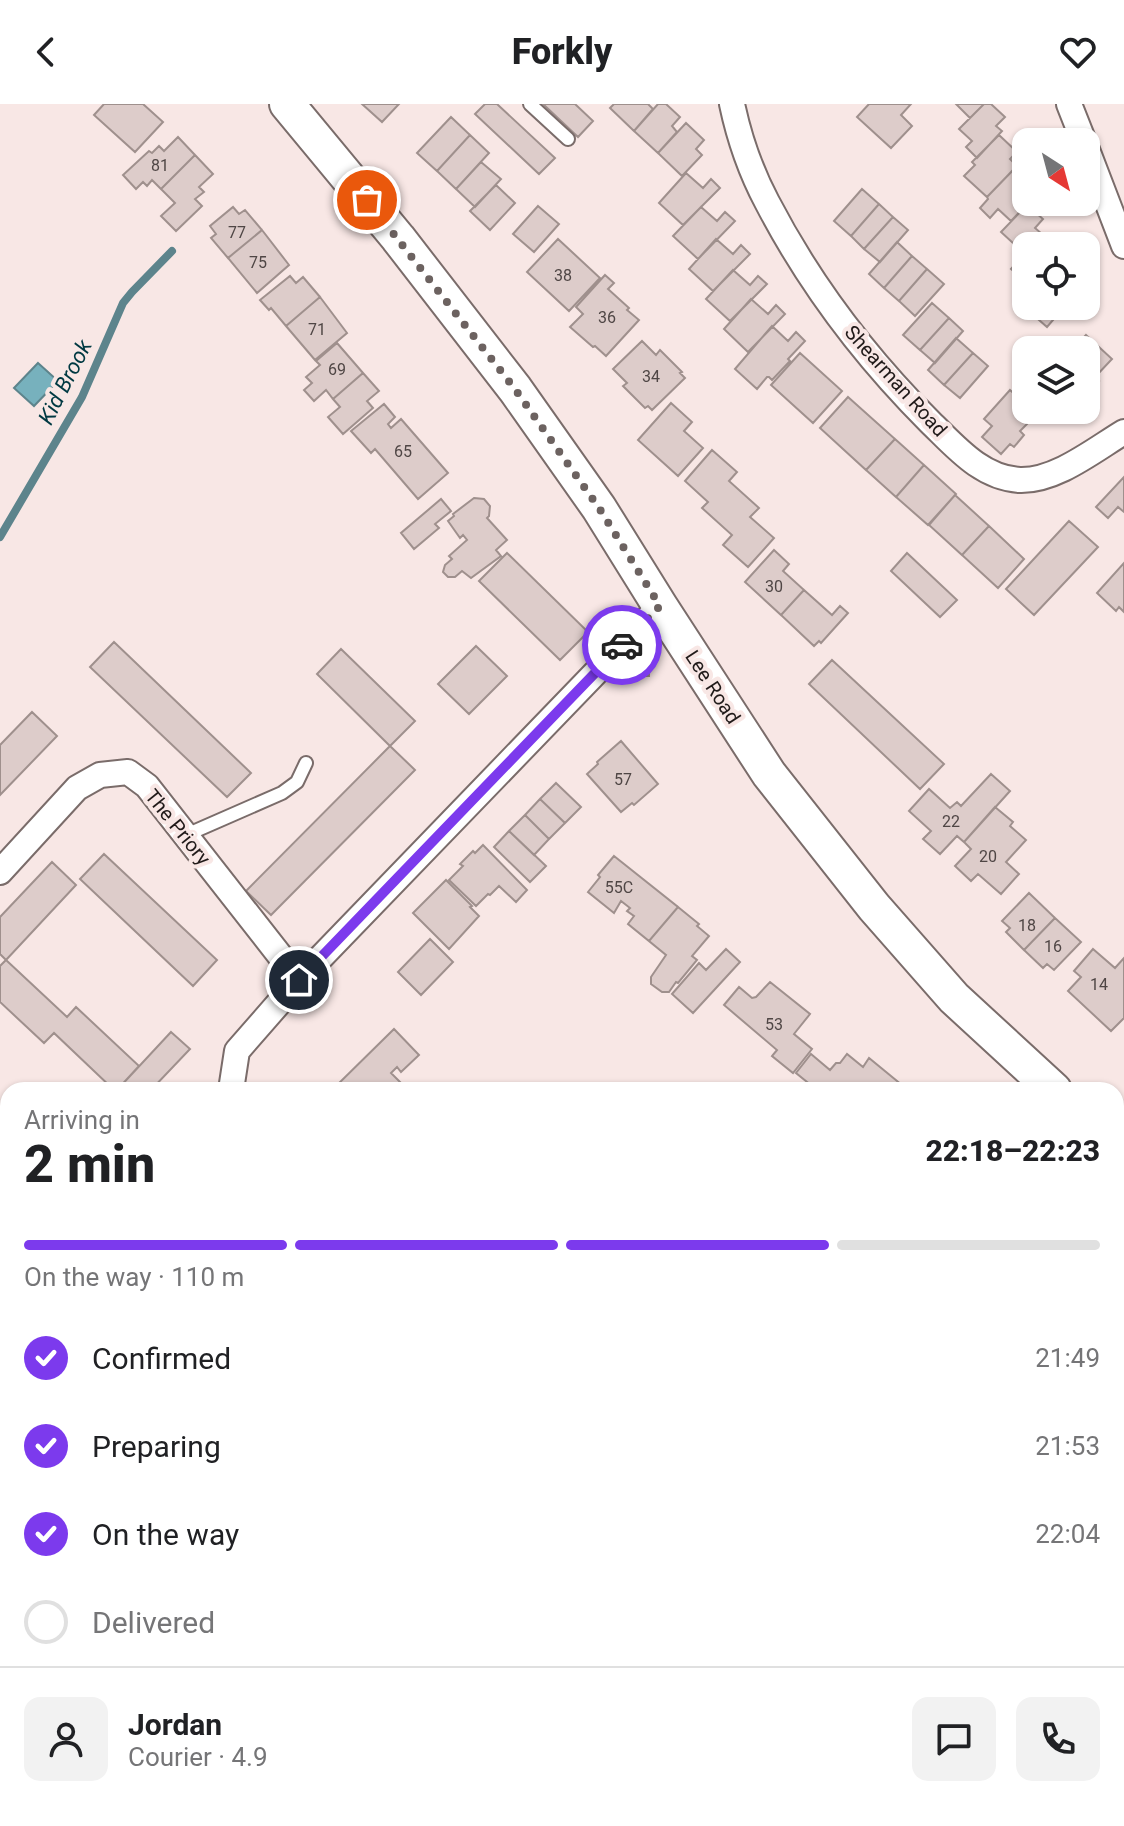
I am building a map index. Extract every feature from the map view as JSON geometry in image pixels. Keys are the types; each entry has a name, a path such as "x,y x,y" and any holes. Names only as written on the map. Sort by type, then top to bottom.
{"main road":[{"name":"Lee Road","path":"287,104 398,238 515,389 599,508 769,774 874,907 954,998 1045,1082"}],"street":[{"name":"Shearman Road","path":"732,104 747,154 766,199 821,292 861,347 901,393 961,453 977,466 998,475 1018,480 1038,478 1060,470 1124,432"},
{"path":"1069,104 1078,128"},
{"path":"1100,184 1124,246"},
{"path":"232,1082 237,1051 299,980 660,606"},
{"name":"The Priory","path":"0,872 77,788 100,775 128,772 147,786 299,980"}],"lane":[{"path":"530,104 568,139"},
{"path":"186,835 282,793 297,782 306,763"}],"water":[{"path":"38,363 58,381 34,406 14,388"}],"building":[{"path":"104,104 143,104 163,122 135,152 94,115"},
{"path":"362,104 399,104 382,122"},
{"path":"485,104 497,104 555,158 539,174 475,114"},
{"path":"543,104 575,104 593,121 578,137"},
{"path":"614,104 648,104 653,109 634,131 610,108"},
{"path":"658,104 666,104 680,117 672,126 677,132 658,153 634,131"},
{"path":"869,104 911,104 901,115 912,126 891,148 857,117"},
{"path":"956,104 984,104 970,118"},
{"path":"984,104 991,104 1005,117 996,126 1002,131 977,158 966,147 972,141 959,129"},
{"path":"451,117 470,135 437,171 417,153"},
{"path":"686,123 704,140 696,149 702,155 682,176 658,153"},
{"path":"470,135 489,153 456,189 437,171"},
{"path":"999,135 1012,147 1012,171 987,197 964,176 975,165 972,162"},
{"path":"178,137 195,155 161,189 152,180 147,186 143,182 136,189 123,175 149,151 152,153 159,146 164,151"},
{"path":"195,155 213,174 199,187 204,192 195,199 202,206 176,231 161,216 175,203 161,189"},
{"path":"481,162 501,179 475,207 456,189"},
{"path":"1012,171 1012,216 1016,216 1011,221 998,209 990,218 980,208"},
{"path":"686,173 703,188 711,179 720,188 683,225 659,203"},
{"path":"496,185 515,203 490,230 470,211"},
{"path":"862,189 879,204 851,236 834,221"},
{"path":"879,204 893,217 864,249 851,236"},
{"path":"538,206 559,224 534,252 513,234"},
{"path":"233,207 239,214 245,210 262,230 228,258 211,238 216,234 210,226"},
{"path":"701,207 717,221 725,212 735,221 698,259 673,236"},
{"path":"1016,216 1040,216 1043,219 1035,228 1040,232 1012,232 1012,242 1001,232"},
{"path":"893,217 908,230 880,262 864,249"},
{"path":"262,230 289,265 257,293 228,258"},
{"path":"558,239 600,278 569,311 527,272"},
{"path":"716,239 733,254 741,245 750,254 713,291 689,269"},
{"path":"897,242 912,256 884,288 869,274"},
{"path":"912,256 927,269 899,301 884,288"},
{"path":"927,269 944,284 915,316 899,301"},
{"path":"733,270 750,285 758,276 767,284 730,321 706,299"},
{"path":"605,275 614,283 608,289 639,320 606,356 570,327 583,314 576,307"},
{"path":"290,276 296,283 303,277 320,297 286,326 260,300"},
{"path":"320,297 347,333 315,360 286,326"},
{"path":"751,299 768,314 776,305 785,314 748,352 724,329"},
{"path":"932,303 949,318 920,350 903,335"},
{"path":"949,318 963,331 935,363 920,350"},
{"path":"1039,320 1053,320 1047,327"},
{"path":"772,326 788,341 796,332 805,341 772,380 767,377 757,389 735,369"},
{"path":"956,338 973,353 944,385 928,370"},
{"path":"642,341 656,355 660,350 685,378 652,410 648,406 645,408 623,386 627,383 613,369"},
{"path":"337,343 363,373 333,399 326,390 314,401 304,390 312,383 306,377 320,365 316,361"},
{"path":"1100,348 1112,359 1100,372"},
{"path":"800,353 842,391 813,423 771,385"},
{"path":"973,353 988,366 960,398 944,385"},
{"path":"363,373 379,391 367,401 373,408 343,434 328,417 340,407 333,399"},
{"path":"1010,390 1012,424 1027,424 1020,431 1024,435 1014,447 1010,444 1001,454 982,437 992,426 984,419"},
{"path":"848,397 895,439 866,470 820,428"},
{"path":"671,403 692,422 684,431 703,448 678,476 638,440"},
{"path":"384,404 395,417 388,424 391,428 401,419 448,473 418,499 375,449 371,453 351,431"},
{"path":"895,439 924,465 896,497 866,470"},
{"path":"712,450 737,472 729,481 759,508 750,517 774,538 748,567 723,545 732,535 702,508 708,502 685,481"},
{"path":"924,465 956,494 928,525 896,497"},
{"path":"1124,477 1124,512 1118,507 1108,518 1096,507"},
{"path":"955,495 989,526 962,555 929,525"},
{"path":"474,498 484,499 490,506 487,518 507,540 496,550 501,556 471,578 462,571 455,577 448,577 443,572 452,559 449,556 467,540 463,535 460,538 448,521"},
{"path":"441,499 451,511 435,524 439,528 414,549 401,533"},
{"path":"1069,521 1098,547 1034,615 1006,589"},
{"path":"989,526 1024,559 998,588 962,555"},
{"path":"774,550 789,564 783,571 804,590 781,615 745,582"},
{"path":"507,553 588,632 560,660 479,581"},
{"path":"907,553 957,600 940,617 891,571"},
{"path":"1124,563 1124,612 1119,607 1116,611 1097,593"},
{"path":"804,590 832,615 840,606 848,613 821,643 819,641 814,646 781,615"},
{"path":"114,642 251,773 227,797 90,667"},
{"path":"476,646 507,676 469,714 438,684"},
{"path":"341,649 415,721 390,746 317,674"},
{"path":"636,659 649,659 649,676 635,676"},
{"path":"832,660 944,764 920,789 809,684"},
{"path":"32,712 57,736 0,795 0,745"},
{"path":"621,741 658,784 621,812 587,774"},
{"path":"390,746 415,770 271,915 246,891"},
{"path":"991,774 1010,791 964,842 957,836 940,854 923,839 931,831 909,811 929,789 950,808 957,802 961,806"},
{"path":"556,783 581,807 565,823 540,799"},
{"path":"540,799 565,823 549,839 525,815"},
{"path":"995,807 1013,822 1010,826 1026,840 1006,862 1019,874 1001,894 978,874 971,881 955,866 971,849 964,842"},
{"path":"525,815 549,839 534,855 509,831"},
{"path":"509,831 546,866 530,882 494,847"},
{"path":"483,845 527,890 516,902 499,886 476,906 449,880 463,866 460,864"},
{"path":"104,854 217,960 193,986 80,879"},
{"path":"614,856 678,907 649,941 628,924 634,916 627,911 630,908 621,901 614,913 588,892"},
{"path":"52,862 76,885 6,960 0,954 0,917"},
{"path":"446,880 479,916 449,949 413,913"},
{"path":"1029,893 1055,918 1024,950 1006,932 1010,928 1002,921"},
{"path":"678,907 709,936 692,956 697,960 678,983 669,992 662,992 651,984 651,977 666,955 649,941"},
{"path":"1055,918 1081,942 1054,970 1047,964 1043,968 1024,950"},
{"path":"430,939 453,962 421,995 398,972"},
{"path":"726,949 740,962 693,1013 672,994 699,963 706,970"},
{"path":"1093,949 1115,968 1124,958 1124,1018 1111,1031 1068,991 1081,977 1074,971"},
{"path":"6,960 67,1017 76,1007 139,1066 124,1082 106,1082 54,1033 44,1043 0,1002 0,966"},
{"path":"770,982 810,1014 794,1034 812,1049 793,1073 772,1056 777,1050 724,1005 739,987 752,998"},
{"path":"394,1029 419,1055 401,1072 397,1067 391,1073 400,1082 340,1082"},
{"path":"171,1032 190,1049 159,1082 124,1082"},
{"path":"811,1054 830,1070 847,1054 863,1067 869,1058 898,1082 807,1082 796,1073"}],"waterway":[{"name":"Kid Brook","path":"0,537 82,397 123,303 172,251"}],"way so far":[{"path":"367,200 515,389 599,508 660,606 622,645"}],"route":[{"path":"299,980 622,645"}]}
